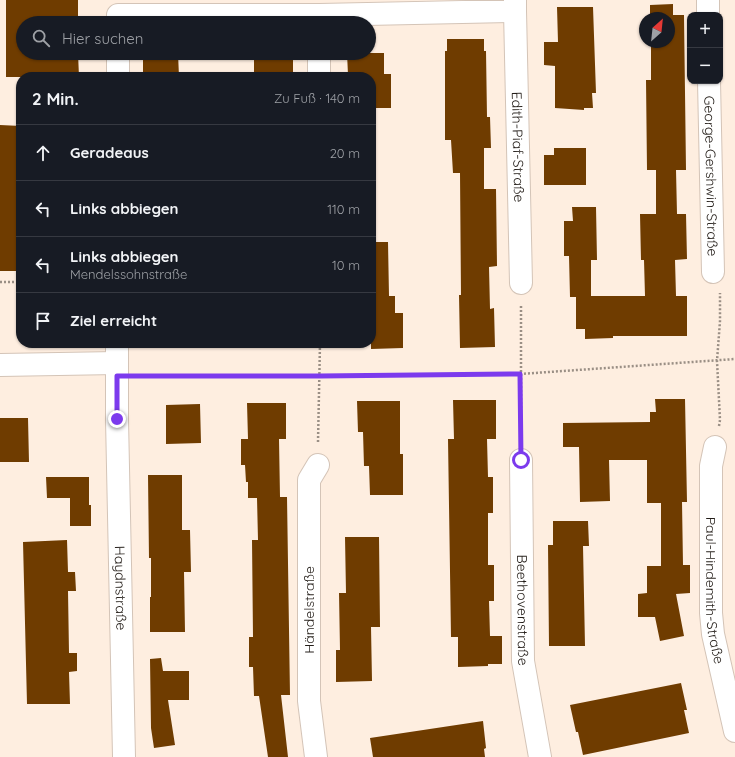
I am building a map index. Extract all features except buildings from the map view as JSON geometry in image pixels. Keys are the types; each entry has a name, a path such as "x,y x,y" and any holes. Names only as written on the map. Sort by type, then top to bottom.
{"street":[{"path":"708,0 708,12"},
{"path":"364,16 515,6"},
{"name":"Edith-Piaf-Straße","path":"515,6 521,283"},
{"path":"118,60 118,72"},
{"path":"319,60 319,72"},
{"name":"George-Gershwin-Straße","path":"709,84 713,272"},
{"path":"0,365 117,361"},
{"name":"Haydnstraße","path":"117,361 124,757"},
{"name":"Paul-Hindemith-Straße","path":"715,447 711,466 711,613 713,634 735,731"},
{"name":"Beethovenstraße","path":"521,460 523,661 540,757"},
{"name":"Händelstraße","path":"316,757 309,701 309,480 318,465"}],"path":[{"path":"713,272 720,297 717,361 720,420 715,447"},
{"path":"0,282 16,282"},
{"path":"521,283 521,460"},
{"path":"318,465 320,348"},
{"path":"117,361 320,376 520,374 735,359"}],"route":[{"path":"117,419 117,376 520,374 521,460"}]}
